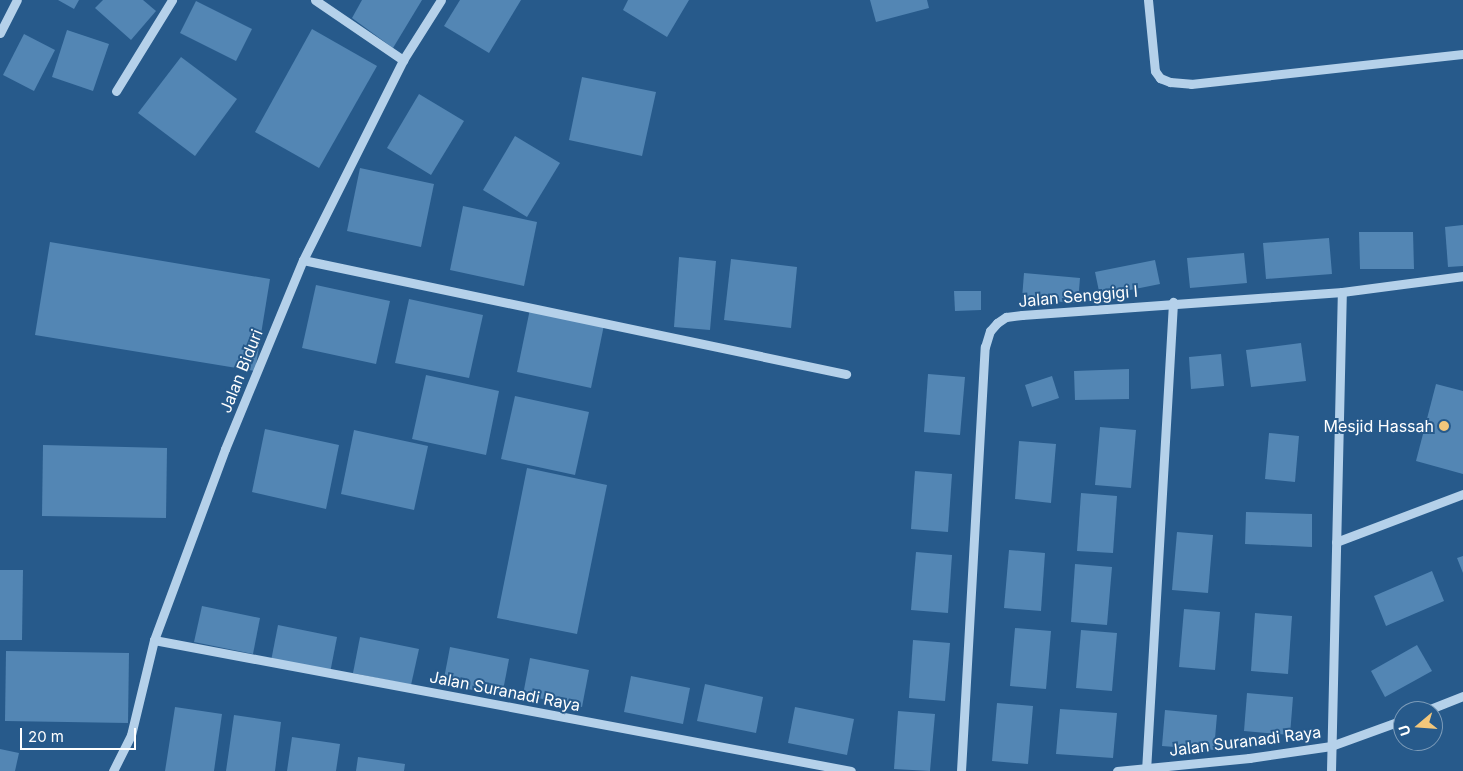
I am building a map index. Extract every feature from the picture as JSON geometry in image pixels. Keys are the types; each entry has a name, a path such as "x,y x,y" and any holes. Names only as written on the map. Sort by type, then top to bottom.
{"street":[{"path":"0,33 17,0"},
{"path":"116,91 172,0"},
{"path":"315,0 403,60"},
{"name":"Jalan Biduri","path":"113,771 132,735 154,640 225,449 303,260 403,60 441,0"},
{"path":"1148,0 1155,71 1160,78 1170,82 1191,84 1463,54"},
{"path":"303,260 846,374"},
{"name":"Jalan Senggigi I","path":"961,771 985,347 990,331 1006,317 1173,302 1342,292 1463,276"},
{"path":"1331,771 1342,292"},
{"path":"1146,769 1173,302"},
{"path":"1336,542 1463,494"},
{"name":"Jalan Suranadi Raya","path":"154,640 851,771"},
{"path":"1443,704 1463,696"},
{"name":"Jalan Suranadi Raya","path":"1117,771 1249,758 1331,746 1393,724"}],"building":[{"path":"58,0 79,0 74,9"},
{"path":"103,0 143,0 156,11 131,40 95,8"},
{"path":"362,0 422,0 393,48 352,18"},
{"path":"460,0 521,0 489,53 444,26"},
{"path":"628,0 689,0 667,37 623,10"},
{"path":"870,0 927,0 929,8 876,22"},
{"path":"196,1 252,29 236,61 180,33"},
{"path":"312,29 377,66 319,168 255,132"},
{"path":"67,30 109,44 93,91 52,77"},
{"path":"24,34 55,50 34,91 3,75"},
{"path":"181,57 237,99 195,156 138,113"},
{"path":"582,77 656,92 642,156 569,140"},
{"path":"419,94 464,121 431,175 387,148"},
{"path":"515,136 560,163 527,217 483,190"},
{"path":"360,168 434,184 421,247 347,231"},
{"path":"463,206 537,222 524,286 450,270"},
{"path":"1463,225 1463,266 1448,267 1445,227"},
{"path":"1359,232 1413,232 1414,269 1360,269"},
{"path":"1329,238 1332,274 1266,279 1263,243"},
{"path":"50,242 270,279 255,371 35,335"},
{"path":"1244,253 1247,283 1190,288 1187,258"},
{"path":"679,257 716,261 710,330 674,327"},
{"path":"731,259 797,267 791,328 724,320"},
{"path":"1155,260 1160,284 1100,296 1095,272"},
{"path":"1024,273 1080,278 1078,303 1022,299"},
{"path":"316,285 390,301 376,364 302,348"},
{"path":"954,291 981,291 981,310 955,311"},
{"path":"409,299 483,315 469,378 395,363"},
{"path":"530,309 604,325 591,388 517,372"},
{"path":"1301,343 1306,381 1251,387 1246,350"},
{"path":"1221,354 1224,386 1191,389 1189,357"},
{"path":"1129,369 1129,399 1075,400 1074,371"},
{"path":"928,374 965,377 960,435 924,432"},
{"path":"426,375 499,391 486,455 412,439"},
{"path":"1052,376 1059,398 1032,407 1025,385"},
{"name":"Mesjid Hassah","path":"1436,384 1463,391 1463,474 1416,461"},
{"path":"515,396 589,412 575,475 501,459"},
{"path":"1100,427 1136,430 1131,488 1095,485"},
{"path":"265,429 339,445 326,509 252,492"},
{"path":"354,430 428,446 414,510 341,494"},
{"path":"1269,433 1299,436 1295,482 1265,479"},
{"path":"1019,441 1056,444 1051,503 1015,499"},
{"path":"43,445 167,448 166,518 42,516"},
{"path":"527,468 607,485 577,634 497,618"},
{"path":"915,471 952,474 948,532 911,529"},
{"path":"1081,493 1117,496 1113,553 1077,551"},
{"path":"1246,512 1312,514 1312,547 1245,544"},
{"path":"1177,532 1213,535 1208,593 1172,590"},
{"path":"1009,550 1045,553 1041,611 1004,608"},
{"path":"916,552 952,555 948,613 911,610"},
{"path":"1463,556 1463,573 1457,558"},
{"path":"1075,564 1112,567 1107,625 1071,622"},
{"path":"0,570 23,570 22,640 0,640"},
{"path":"1432,571 1444,601 1386,626 1374,596"},
{"path":"202,606 260,618 253,654 194,642"},
{"path":"1184,609 1220,612 1215,670 1179,667"},
{"path":"1255,613 1292,616 1288,674 1251,671"},
{"path":"278,625 337,637 330,673 271,661"},
{"path":"1015,628 1051,631 1046,689 1010,686"},
{"path":"1081,630 1117,633 1112,691 1076,688"},
{"path":"360,637 419,649 411,685 353,673"},
{"path":"913,640 950,643 945,701 909,698"},
{"path":"1417,645 1432,671 1385,697 1371,671"},
{"path":"450,647 509,659 502,696 443,684"},
{"path":"6,651 129,653 128,723 5,721"},
{"path":"530,658 589,670 582,707 523,695"},
{"path":"631,676 690,688 683,724 624,712"},
{"path":"705,684 763,697 756,733 697,721"},
{"path":"1247,693 1293,697 1290,735 1244,731"},
{"path":"997,703 1033,706 1028,764 992,761"},
{"path":"175,707 222,714 214,771 165,771"},
{"path":"795,707 854,719 847,755 788,743"},
{"path":"1060,709 1117,713 1113,758 1056,754"},
{"path":"1165,710 1217,715 1214,750 1162,746"},
{"path":"898,711 935,714 930,771 894,769"},
{"path":"234,715 281,722 275,771 226,771"},
{"path":"292,737 340,744 336,771 287,771"},
{"path":"0,749 19,753 15,771 0,771"},
{"path":"358,757 405,764 404,771 356,771"}],"place":[{"name":"Mesjid Hassah","path":"1444,426"}]}
